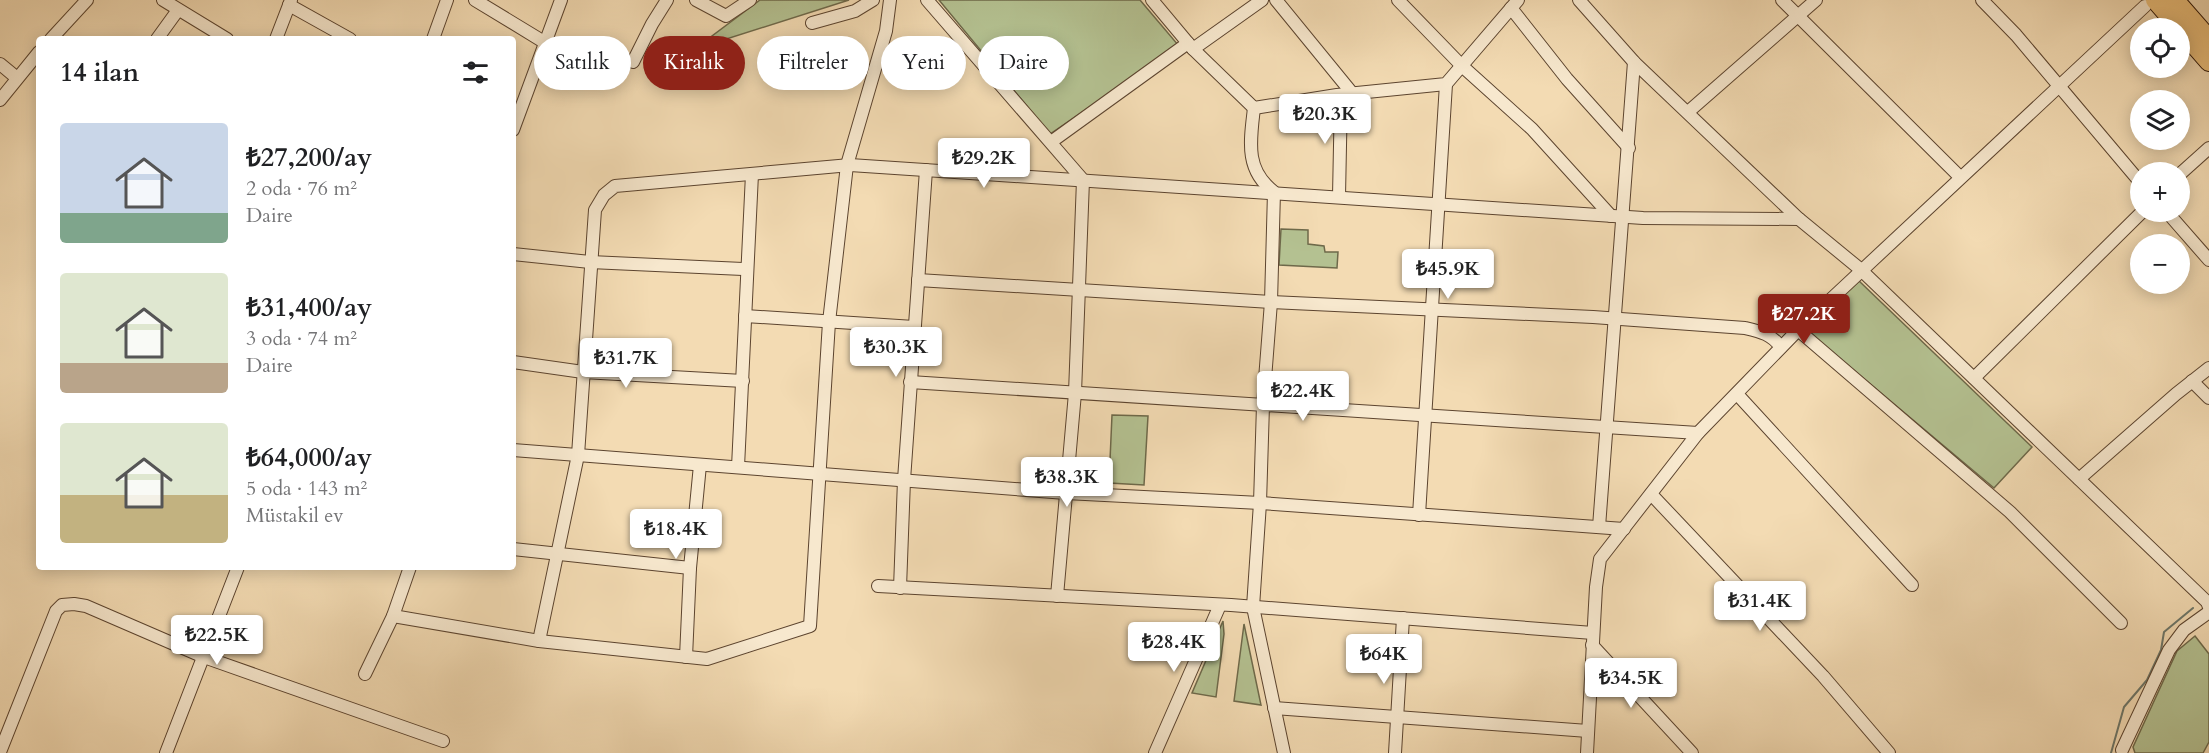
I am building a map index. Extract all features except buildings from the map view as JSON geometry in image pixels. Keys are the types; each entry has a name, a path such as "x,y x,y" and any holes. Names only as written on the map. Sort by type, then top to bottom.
{"highway":[{"path":"2175,0 2209,39"},
{"path":"2150,3 2209,62"}],"street":[{"path":"54,36 87,0"},
{"path":"163,0 177,6 222,36"},
{"path":"434,36 447,0"},
{"path":"475,0 534,36"},
{"path":"546,36 561,0"},
{"path":"633,62 652,24 668,0"},
{"path":"696,0 726,16 750,0"},
{"path":"812,23 855,11 873,0"},
{"path":"393,616 539,641 707,659 810,626 829,322 847,165 886,31 890,0"},
{"path":"927,0 1083,180 1075,393 1057,596"},
{"path":"1152,0 1191,46 1254,108"},
{"path":"1051,142 1262,0"},
{"path":"1276,0 1347,94 1339,196"},
{"path":"1398,0 1462,66 1532,129 1617,216"},
{"path":"1579,0 1634,62 1799,219 1860,270 1974,378 2207,602 2209,607"},
{"path":"1782,0 1960,177"},
{"path":"1688,112 1816,0"},
{"path":"1982,0 2016,35 2130,170"},
{"path":"277,36 290,2 345,36"},
{"path":"1419,515 1446,84 1515,2 1567,79 1629,148"},
{"path":"1587,753 1596,586 1600,559 1698,434 1798,330 1960,177 2150,3"},
{"path":"159,36 177,6"},
{"path":"0,100 36,56"},
{"path":"1599,527 1616,319 1617,216 1629,148 1634,62"},
{"path":"0,64 17,78"},
{"path":"516,121 534,70"},
{"path":"1254,108 1347,94 1446,84"},
{"path":"1254,108 1250,139 1255,171 1261,182 1274,192"},
{"path":"2190,165 2209,148"},
{"path":"539,641 578,455 595,210 604,195 615,186 847,165 1617,216 1799,219"},
{"path":"900,588 910,382 926,170"},
{"path":"738,468 752,174"},
{"path":"1274,192 1271,302 1252,607 1284,753"},
{"path":"1974,378 2132,222"},
{"path":"2175,222 2209,260"},
{"path":"516,254 590,262 743,269"},
{"path":"918,280 1745,328 1766,333 1773,337 1781,348"},
{"path":"745,316 914,327"},
{"path":"1798,330 2010,512 2121,623"},
{"path":"516,362 583,372 743,381"},
{"path":"2079,479 2209,368"},
{"path":"2192,381 2209,398"},
{"path":"910,382 1698,434"},
{"path":"1737,393 1912,585"},
{"path":"516,450 1066,493 1260,503 1624,529"},
{"path":"686,657 690,568 700,465"},
{"path":"1651,494 1823,676 1889,753"},
{"path":"516,549 690,568"},
{"path":"166,753 237,570"},
{"path":"365,674 393,616 409,570"},
{"path":"878,586 1220,605 1403,618 1593,639 1692,753"},
{"path":"0,752 56,611 62,606 74,604 99,611 204,657 443,741"},
{"path":"1155,753 1220,605"},
{"path":"2122,750 2169,650 2184,630 2209,612"},
{"path":"1395,753 1403,618"},
{"path":"1274,708 1588,731"}],"green space":[{"path":"760,0 849,0 736,36 712,36"},
{"path":"939,0 1140,0 1179,46 1050,134 1014,90 1069,90 1069,36 978,36 978,47"},
{"path":"1281,229 1308,230 1308,244 1324,246 1325,252 1338,252 1337,268 1279,265"},
{"path":"1858,280 2032,447 1994,488 1806,330"},
{"path":"1112,415 1148,416 1144,485 1109,483"},
{"path":"1223,621 1224,634 1216,697 1192,693"},
{"path":"1244,624 1261,705 1234,701"},
{"path":"2195,636 2209,654 2209,742 2203,753 2135,753 2133,747 2177,651"}],"waterway":[{"path":"2111,753 2124,707 2147,680 2161,650 2164,632 2193,608"}]}
